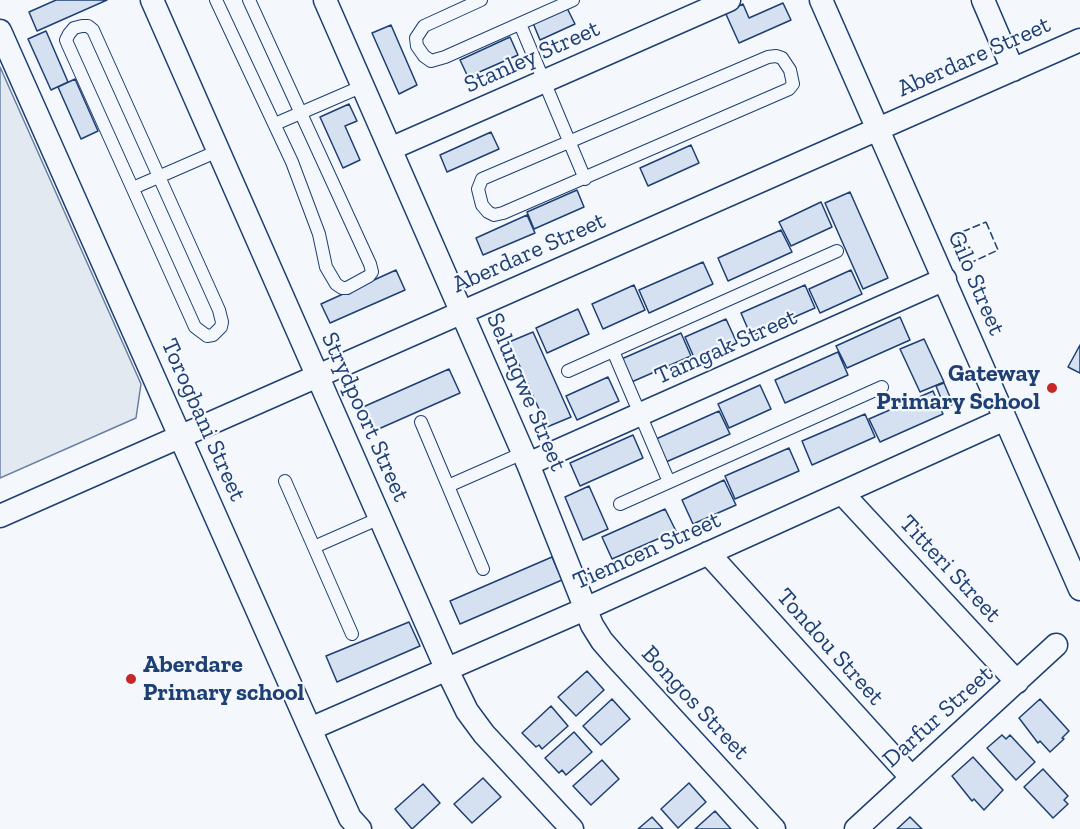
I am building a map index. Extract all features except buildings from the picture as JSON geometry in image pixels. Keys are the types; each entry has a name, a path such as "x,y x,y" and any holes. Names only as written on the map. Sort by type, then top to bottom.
{"street":[{"name":"Strydpoort Street","path":"152,0 467,711 476,724 572,829"},
{"name":"Stanley Street","path":"390,149 729,0"},
{"name":"Gilo Street","path":"821,0 1080,589"},
{"path":"983,0 1013,69"},
{"name":"Selungwe Street","path":"328,1 390,149 526,459 585,609"},
{"name":"Torogbani Street","path":"0,31 310,729 350,825"},
{"name":"Aberdare Street","path":"0,516 1080,40"},
{"name":"Tamgak Street","path":"526,459 640,414 945,279"},
{"name":"Tiemcen Street","path":"310,729 585,609 1005,419"},
{"name":"Titteri Street","path":"842,493 1017,682"},
{"name":"Tondou Street","path":"708,553 911,777"},
{"name":"Bongos Street","path":"585,609 602,641 774,829"},
{"name":"Darfur Street","path":"856,829 1056,645"}],"lane":[{"path":"216,0 292,162 319,234 326,267 336,284 347,288 369,276 372,272 370,264 249,0"},
{"path":"481,0 424,26 416,38 417,46 424,56 431,61 437,60 573,0"},
{"path":"520,24 585,179"},
{"path":"88,26 93,30 160,176 219,310 221,327 213,334 207,336 195,327 133,188 66,40 74,28 88,26"},
{"path":"768,57 782,58 790,70 794,84 789,89 585,179 503,213 494,215 482,205 478,189 482,178 569,141 768,57"},
{"path":"274,124 363,86"},
{"path":"133,188 218,151"},
{"path":"568,371 837,250"},
{"path":"613,351 669,482"},
{"path":"620,504 882,387"},
{"path":"421,422 483,569"},
{"path":"448,486 526,459"},
{"path":"285,481 352,634"},
{"path":"314,547 380,518"}],"shaded area":[{"path":"0,67 141,384 136,418 0,478"}],"fence":[{"path":"986,222 998,250 970,263 957,234 986,222"}],"place":[{"name":"Gateway Primary School","path":"1052,388"},
{"name":"Aberdare Primary school","path":"131,679"}]}
